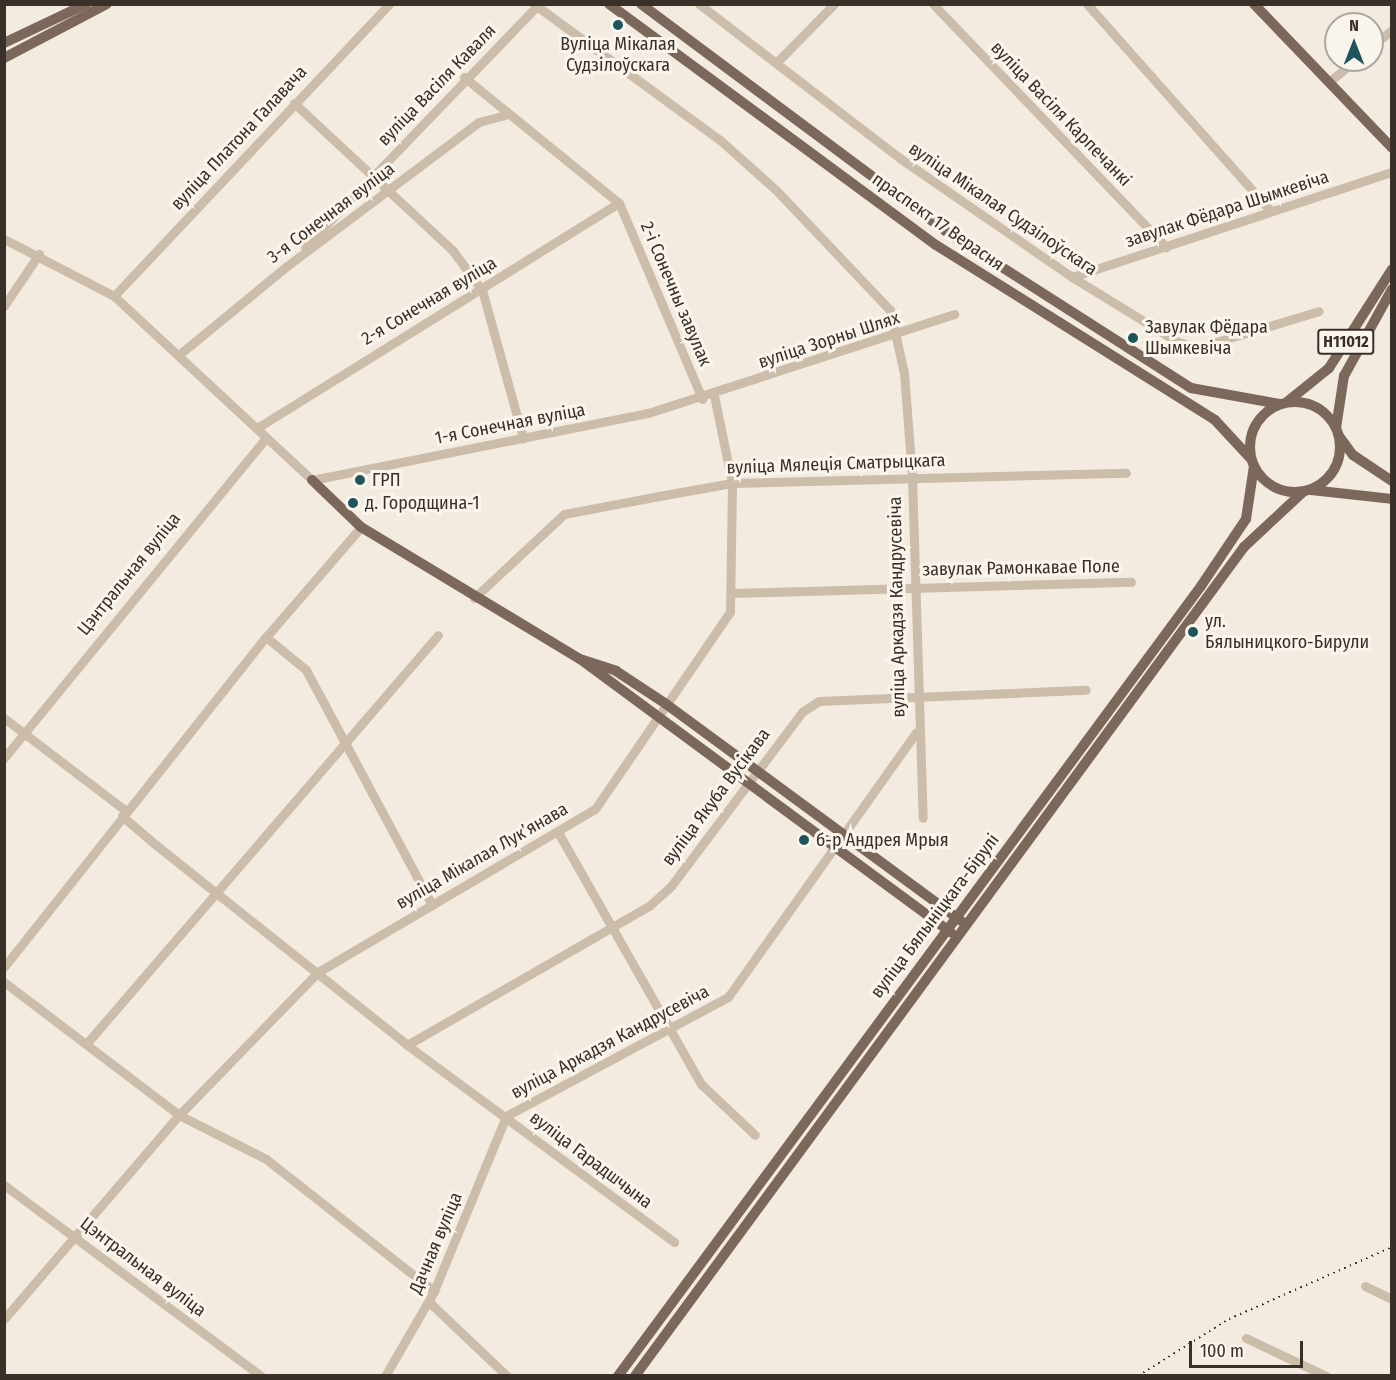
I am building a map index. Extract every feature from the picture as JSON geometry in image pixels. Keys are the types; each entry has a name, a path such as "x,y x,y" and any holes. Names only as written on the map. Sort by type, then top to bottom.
{"main road":[{"path":"4,43 86,4"},
{"path":"4,58 107,4"},
{"name":"праспект 17 Верасня","path":"609,4 936,245 1215,420 1252,462"},
{"name":"праспект 17 Верасня","path":"641,4 947,232 1191,388 1283,403"},
{"path":"1254,4 1392,148"},
{"name":"Н11012","path":"1252,462 1257,423 1329,368 1392,269"},
{"name":"Н11012","path":"1307,491 1333,471 1344,376 1392,289"},
{"path":"1283,403 1316,407 1338,432 1353,455 1392,481"},
{"path":"1252,462 1274,487 1392,499"},
{"name":"вуліца Бялыніцкага-Бірулі","path":"618,1376 1208,576 1246,519 1252,462"},
{"path":"312,480 361,527 474,598 580,659 835,845 956,937"},
{"name":"вуліца Бялыніцкага-Бірулі","path":"635,1376 1244,547 1307,491"},
{"path":"580,659 616,671 666,704 754,771 965,924"}],"street":[{"name":"вуліца Платона Галавача","path":"114,296 389,4"},
{"name":"вуліца Мікалая Судзілоўскага","path":"699,4 901,159 1072,277 1196,348 1319,311"},
{"path":"776,63 834,4"},
{"name":"вуліца Васіля Карпечанкі","path":"933,4 1166,247"},
{"path":"1087,4 1270,211"},
{"path":"537,5 675,105 776,190 891,310 897,336"},
{"name":"вуліца Васіля Каваля","path":"287,266 464,77 537,5"},
{"path":"1329,81 1340,72"},
{"path":"464,77 508,116 619,203"},
{"path":"294,103 458,257 482,290 523,438"},
{"name":"3-я Сонечная вуліца","path":"181,353 287,266 479,122 497,113 508,116"},
{"name":"завулак Фёдара Шымкевіча","path":"1072,277 1392,172"},
{"name":"2-я Сонечная вуліца","path":"257,428 619,203"},
{"name":"2-і Сонечны завулак","path":"619,203 702,399"},
{"path":"4,239 39,254 114,296 181,353 266,438 312,480"},
{"path":"4,306 39,254"},
{"name":"вуліца Зорны Шлях","path":"714,395 897,336 954,314"},
{"name":"вуліца Аркадзя Кандрусевіча","path":"506,1116 728,997 916,732 912,477 897,336"},
{"name":"1-я Сонечная вуліца","path":"312,480 523,438 714,395"},
{"name":"вуліца Мікалая Лукʼянава","path":"4,1319 77,1239 179,1115 318,972 559,834 595,809 658,715 721,629 732,593 732,483 714,395"},
{"name":"Цэнтральная вуліца","path":"4,758 21,733 266,438"},
{"name":"вуліца Мялеція Сматрыцкага","path":"474,598 564,514 732,483 1126,473"},
{"path":"4,967 266,637 361,527"},
{"name":"завулак Рамонкавае Поле","path":"732,593 1131,582"},
{"path":"87,1043 344,741 438,635"},
{"path":"266,637 306,670 344,741 357,773 432,905"},
{"name":"вуліца Якуба Вусікава","path":"407,1045 613,930 671,886 754,771 802,712 819,701 1086,690"},
{"path":"4,718 124,814 215,892 318,972"},
{"path":"916,732 923,818"},
{"path":"559,834 668,1031 701,1084 755,1135"},
{"name":"вуліца Гарадшчына","path":"318,972 407,1045 674,1242"},
{"path":"4,982 179,1115 266,1158 434,1291"},
{"name":"Дачная вуліца","path":"385,1376 429,1302 506,1116"},
{"name":"Цэнтральная вуліца","path":"4,1185 261,1376"},
{"path":"1365,1286 1392,1299"},
{"path":"429,1302 507,1376"},
{"path":"1246,1338 1326,1376"}],"railway":[{"path":"1138,1376 1229,1319 1392,1247"}],"place":[{"name":"Вуліца Мікалая Судзілоўскага","path":"618,25"},
{"name":"Завулак Фёдара Шымкевіча","path":"1133,338"},
{"name":"ГРП","path":"360,480"},
{"name":"д. Городщина-1","path":"353,503"},
{"name":"ул. Бялыницкого-Бирули","path":"1193,632"},
{"name":"б-р Андрея Мрыя","path":"804,840"}]}
